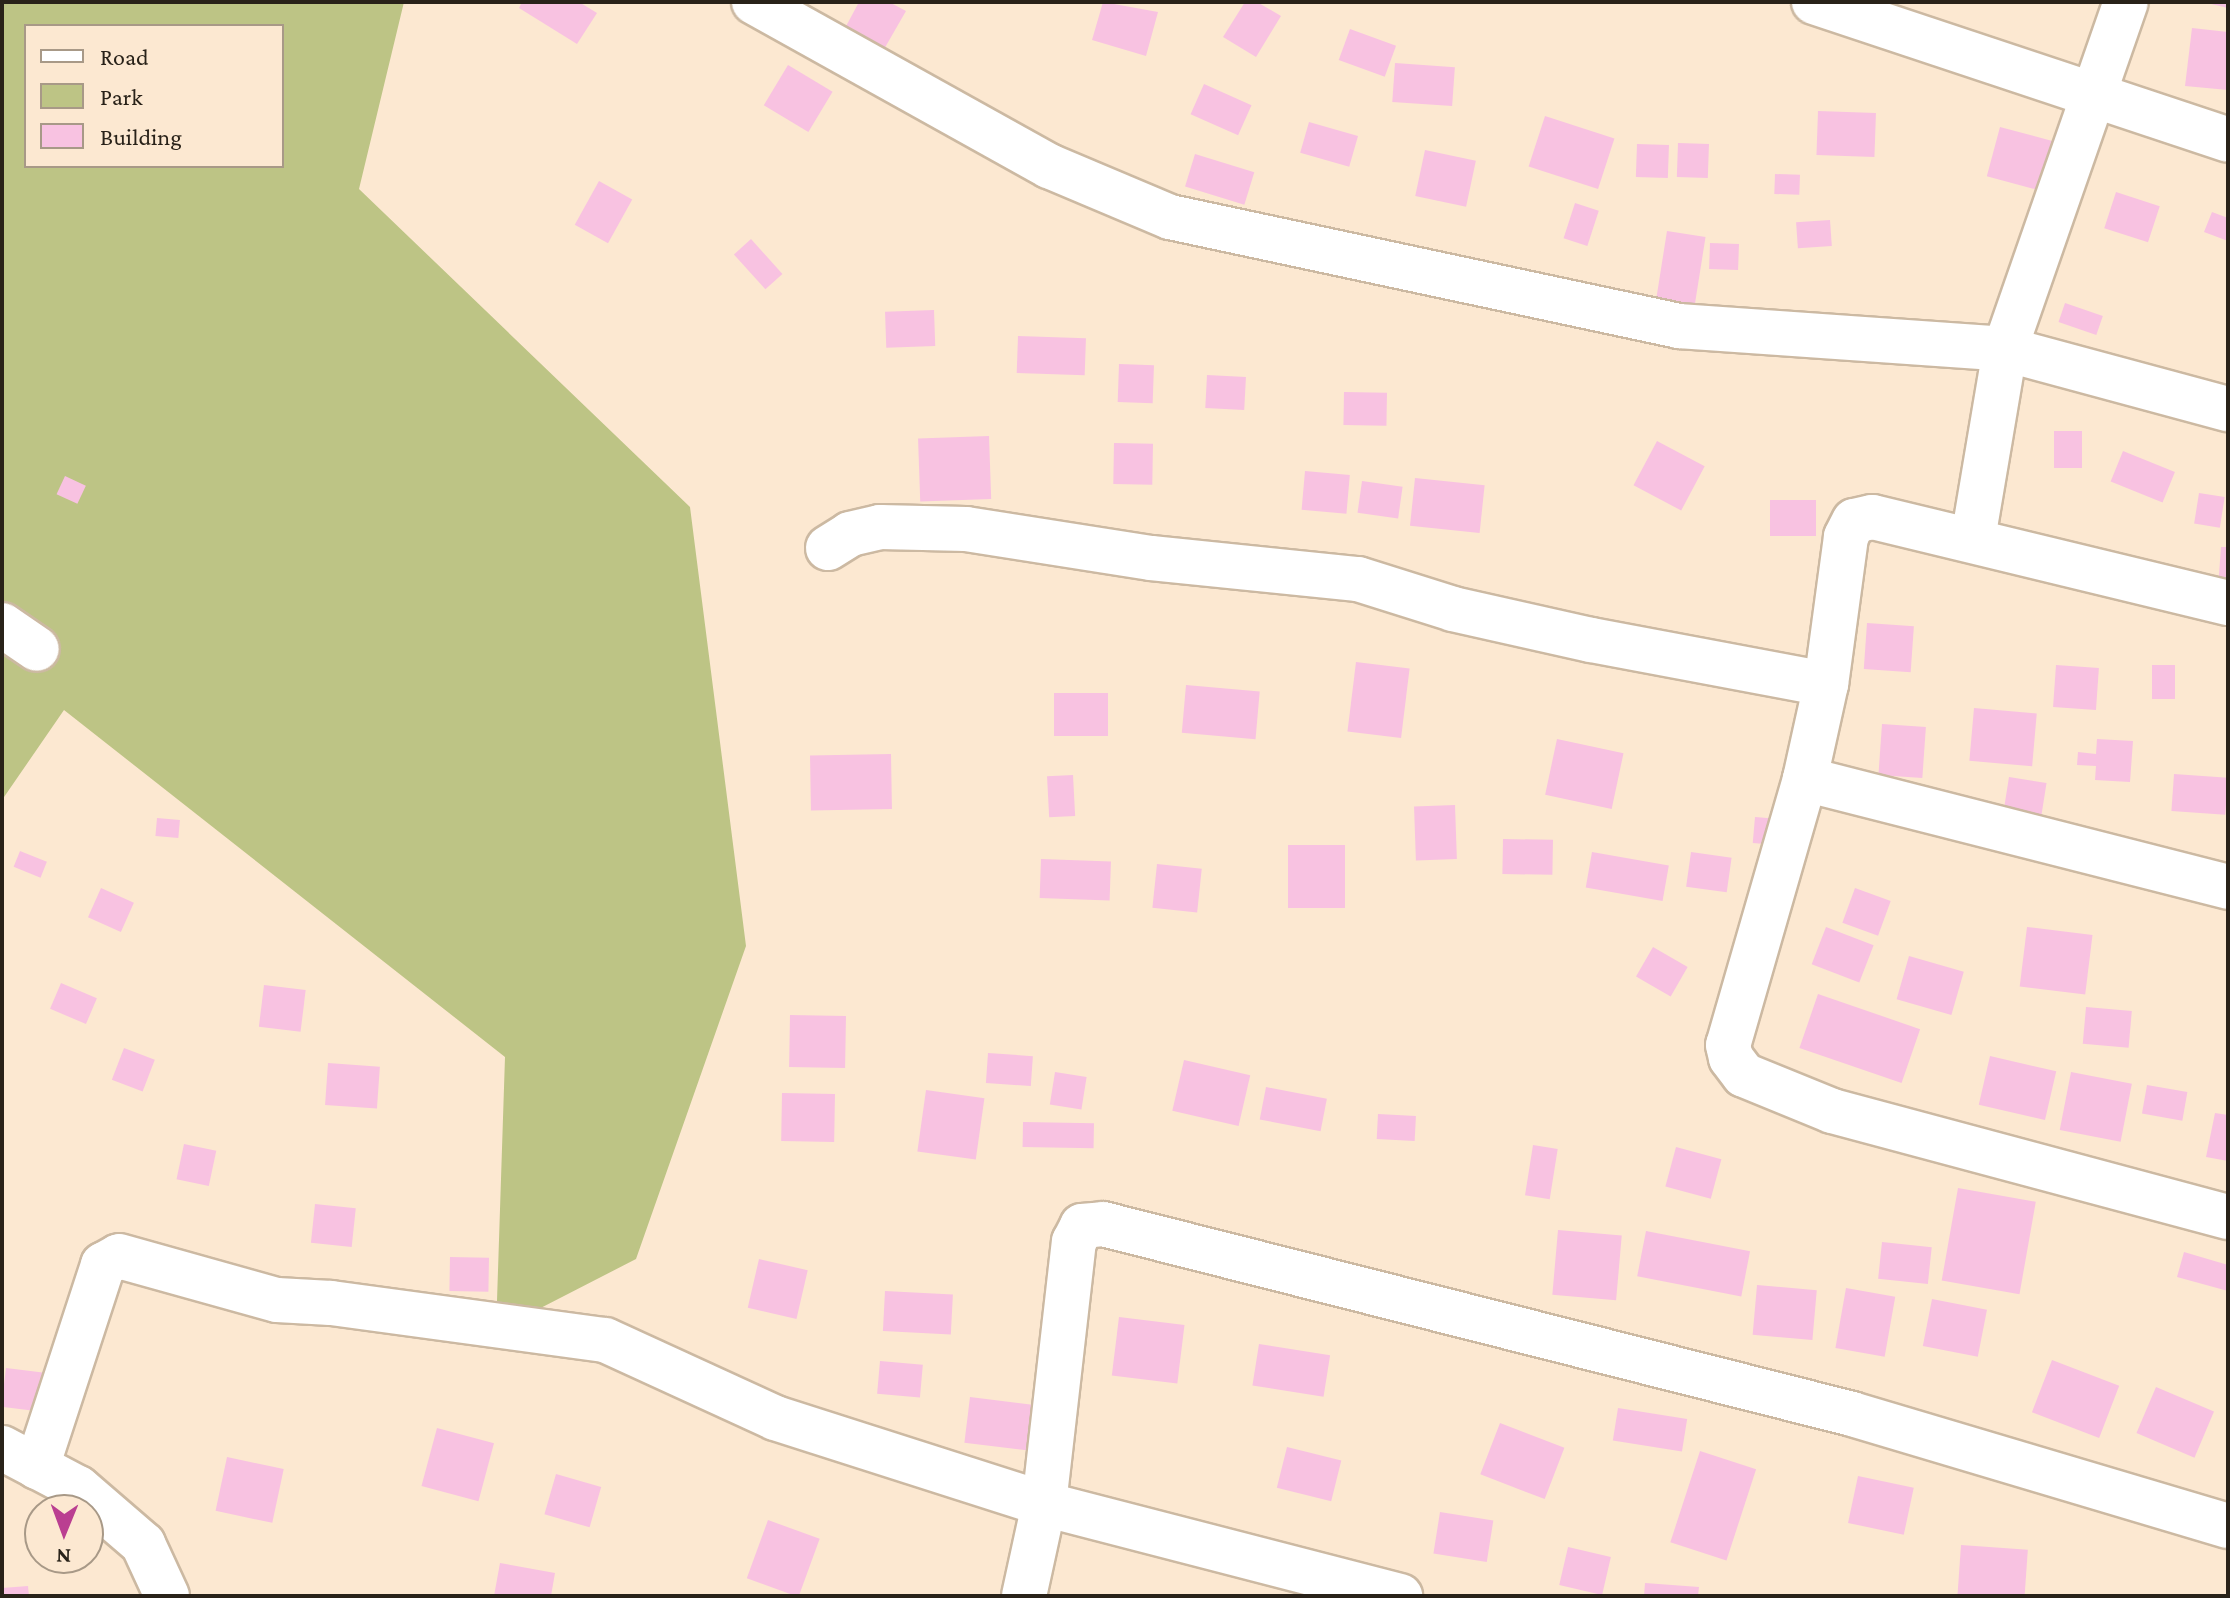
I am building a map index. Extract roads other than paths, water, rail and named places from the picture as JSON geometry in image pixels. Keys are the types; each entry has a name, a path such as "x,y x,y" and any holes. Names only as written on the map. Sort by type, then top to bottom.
{"street":[{"path":"754,2 1049,166 1170,217 1679,326 2005,349 2228,409"},
{"path":"1814,2 2093,92 2228,140"},
{"path":"1973,539 2005,349 2126,2"},
{"path":"2228,603 1973,539 1872,517 1854,521 1846,537 1826,684 1805,779 1728,1045 1731,1058 1744,1075 1832,1111 2228,1217"},
{"path":"828,548 850,534 880,527 966,529 1151,558 1358,579 1545,629 1826,684"},
{"path":"2,625 37,649"},
{"path":"1805,779 2228,887"},
{"path":"1024,1596 1044,1504 1074,1242 1082,1226 1103,1224 1852,1414 2228,1526"},
{"path":"167,1596 143,1544 78,1488 19,1458 103,1265 119,1256 277,1300 331,1303 605,1340 745,1407 1044,1504 1400,1596"}]}
